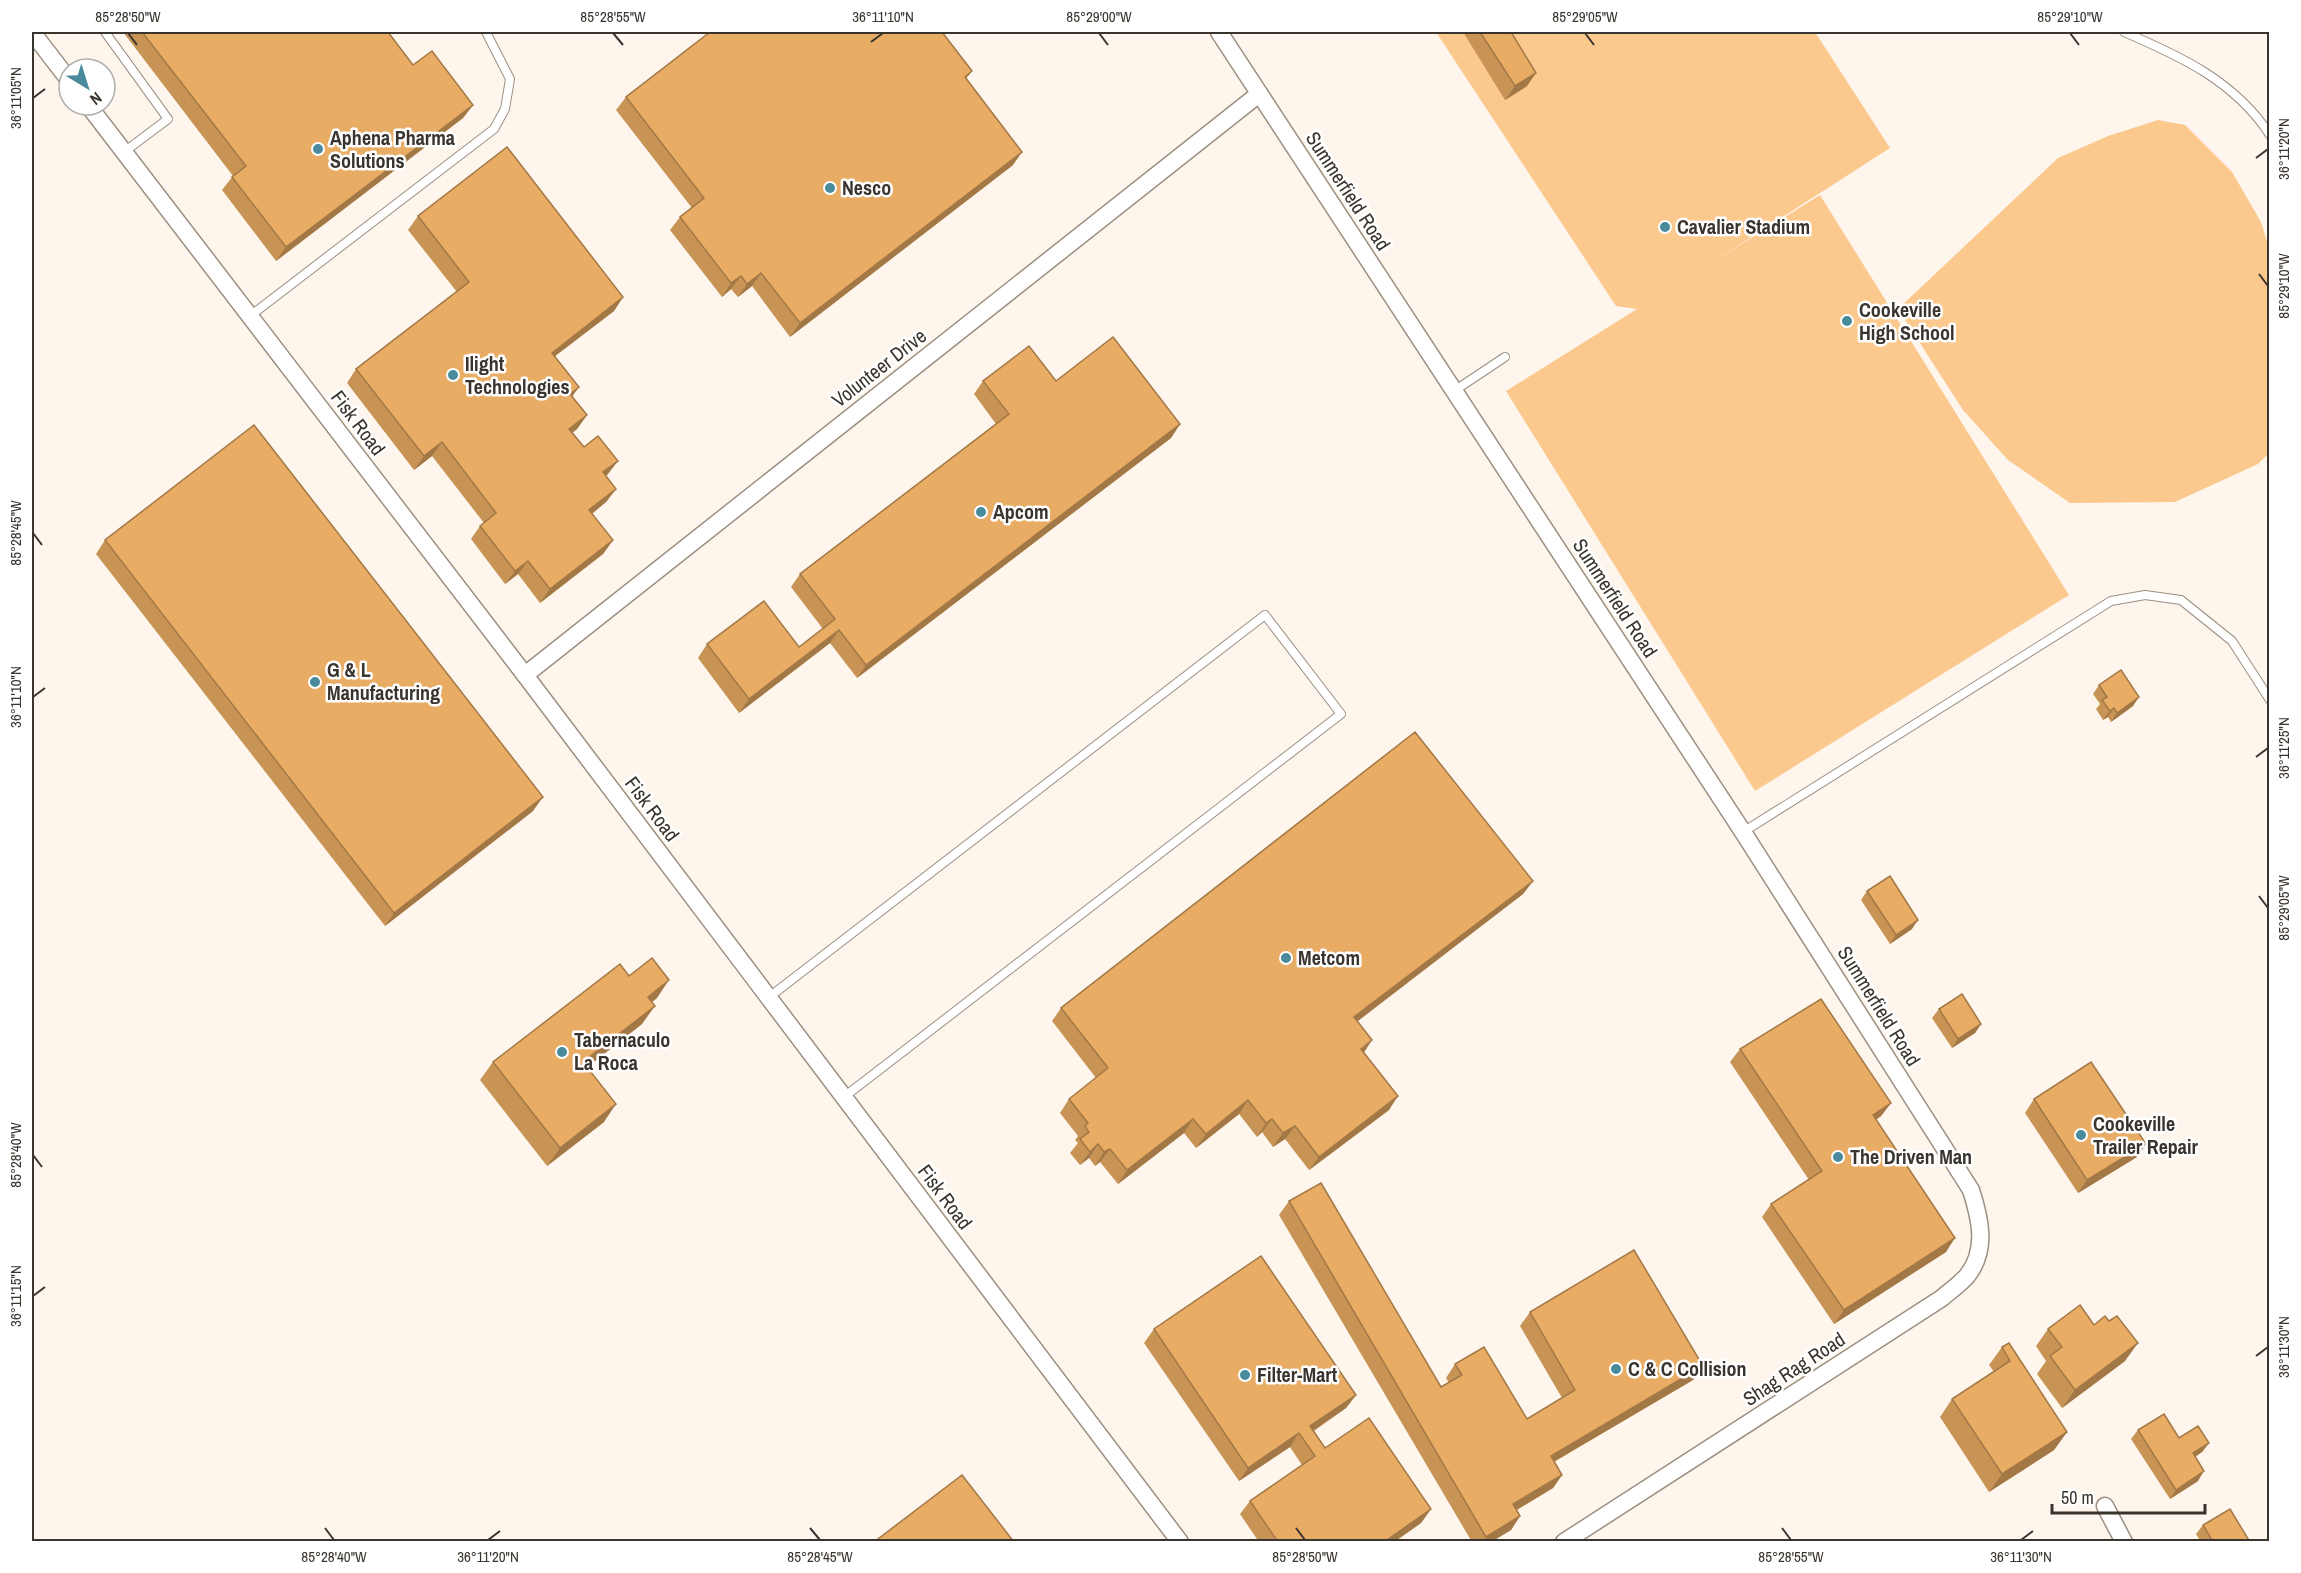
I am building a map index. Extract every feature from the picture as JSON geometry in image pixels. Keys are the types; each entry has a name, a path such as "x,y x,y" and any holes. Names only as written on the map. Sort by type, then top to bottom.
{"street":[{"path":"32,32 57,64"},
{"name":"Summerfield Road","path":"1219,32 1743,832 1971,1190"},
{"name":"Volunteer Drive","path":"525,675 1259,94"},
{"name":"Fisk Road","path":"97,117 525,675 1180,1542"},
{"name":"Shag Rag Road","path":"1564,1542 1942,1298 1968,1275 1979,1251 1980,1221 1971,1190"},
{"path":"2105,1506 2124,1542"}],"lane":[{"path":"105,32 168,119 124,152"},
{"path":"250,316 494,129 505,109 510,79 486,32"},
{"path":"2124,32 2168,51 2214,76 2244,101 2270,135"},
{"path":"1454,391 1505,357"},
{"path":"1743,832 2111,601 2145,595 2181,600 2232,641 2270,700"},
{"path":"768,998 1265,615 1341,714 844,1098"}],"shaded area":[{"path":"1436,32 1815,32 1890,148 1711,263 1820,195 2069,595 1755,791 1506,391 1637,309 1616,306"},
{"path":"2158,120 2185,125 2232,172 2261,222 2270,251 2269,453 2258,464 2175,502 2070,503 2008,460 1963,410 1898,309 2058,158 2108,136"}],"building":[{"name":"Aphena Pharma Solutions","path":"142,32 388,32 413,65 432,51 473,105 286,247 232,177 246,166"},
{"name":"Nesco","path":"710,32 942,32 972,71 965,77 1022,152 800,323 761,273 747,284 741,276 731,283 680,217 704,198 626,97"},
{"path":"1480,32 1511,32 1536,73 1515,86"},
{"name":"Ilight Technologies","path":"507,147 623,297 552,353 579,387 570,394 587,415 569,429 584,447 598,436 618,461 603,472 616,489 589,510 613,540 550,589 528,561 515,571 480,526 496,513 442,442 424,456 356,369 469,282 418,216"},
{"name":"Apcom","path":"1113,337 1180,424 866,665 839,630 749,699 707,644 764,601 799,647 835,619 800,574 1009,414 983,381 1029,346 1056,381"},
{"name":"G & L Manufacturing","path":"254,425 543,797 394,913 105,540"},
{"path":"2121,670 2139,697 2117,713 2114,708 2110,711 2102,700 2107,697 2099,685"},
{"name":"Metcom","path":"1415,732 1533,881 1354,1017 1372,1040 1361,1049 1398,1096 1319,1157 1295,1126 1283,1133 1272,1119 1266,1123 1248,1100 1206,1134 1193,1119 1127,1170 1110,1149 1104,1152 1098,1144 1090,1152 1080,1139 1089,1132 1085,1126 1088,1123 1069,1099 1108,1068 1061,1008"},
{"path":"1890,876 1918,920 1896,935 1867,891"},
{"name":"Tabernaculo La Roca","path":"652,958 669,980 648,997 655,1006 583,1062 616,1104 560,1148 493,1062 620,964 629,976"},
{"path":"1962,994 1981,1024 1958,1039 1939,1009"},
{"name":"The Driven Man","path":"1821,999 1891,1103 1873,1115 1955,1238 1844,1310 1771,1204 1822,1171 1740,1049"},
{"name":"Cookeville Trailer Repair","path":"2091,1062 2146,1144 2087,1180 2034,1099"},
{"name":"C & C Collision","path":"1321,1183 1441,1387 1462,1375 1455,1364 1484,1347 1527,1419 1575,1390 1530,1312 1634,1250 1703,1366 1551,1456 1562,1475 1513,1504 1520,1516 1486,1537 1289,1201"},
{"name":"Filter-Mart","path":"1261,1256 1356,1395 1310,1426 1325,1448 1369,1418 1431,1509 1384,1542 1278,1542 1250,1501 1315,1456 1299,1433 1248,1468 1154,1329"},
{"path":"2080,1305 2094,1325 2105,1316 2109,1321 2117,1316 2138,1343 2075,1390 2050,1356 2062,1347 2048,1329"},
{"path":"2009,1343 2067,1432 2002,1474 1952,1399 2010,1361 2002,1347"},
{"path":"2164,1414 2179,1438 2198,1426 2209,1443 2193,1453 2204,1471 2176,1490 2138,1430"},
{"path":"962,1475 1014,1542 874,1542"},
{"path":"2230,1509 2250,1542 2213,1542 2203,1525"}],"place":[{"name":"Aphena Pharma Solutions","path":"318,149"},
{"name":"Nesco","path":"830,188"},
{"name":"Cavalier Stadium","path":"1665,227"},
{"name":"Cookeville High School","path":"1847,321"},
{"name":"Ilight Technologies","path":"453,375"},
{"name":"Apcom","path":"981,512"},
{"name":"G & L Manufacturing","path":"315,682"},
{"name":"Metcom","path":"1286,958"},
{"name":"Tabernaculo La Roca","path":"562,1052"},
{"name":"Cookeville Trailer Repair","path":"2081,1135"},
{"name":"The Driven Man","path":"1838,1157"},
{"name":"C & C Collision","path":"1616,1369"},
{"name":"Filter-Mart","path":"1245,1375"}]}
